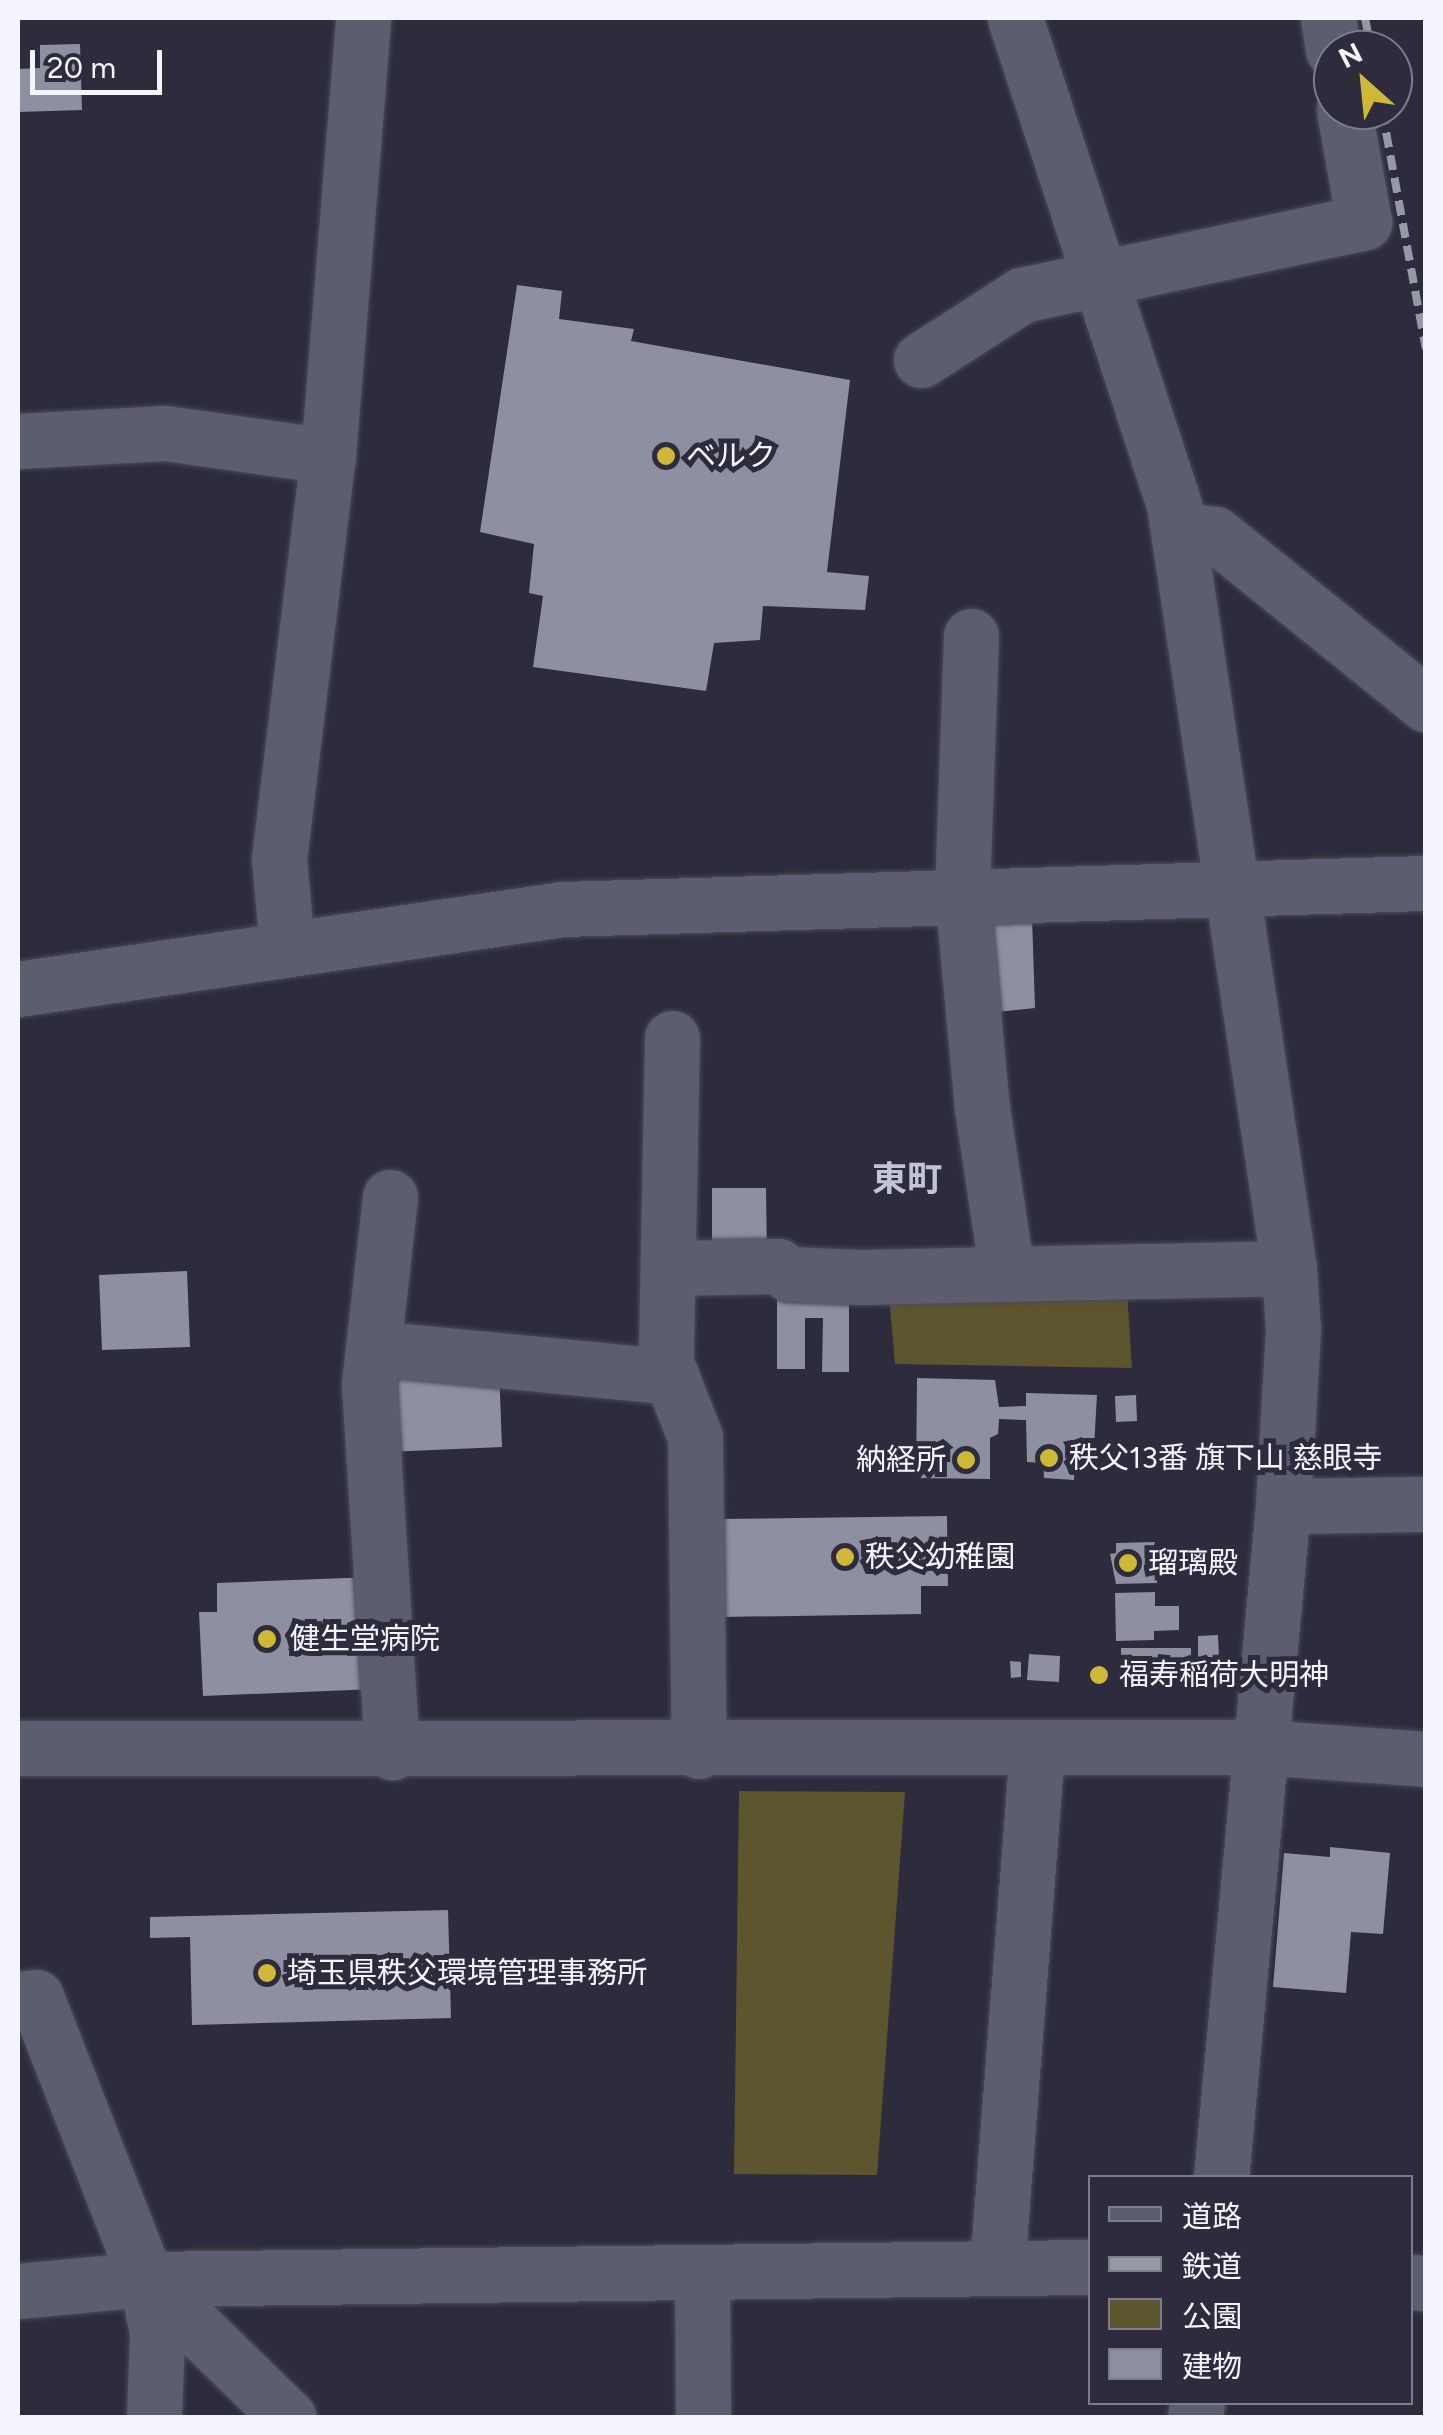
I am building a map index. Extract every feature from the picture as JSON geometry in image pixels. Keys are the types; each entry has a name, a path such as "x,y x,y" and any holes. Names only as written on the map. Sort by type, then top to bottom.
{"street":[{"path":"287,947 279,859 328,456 363,18"},
{"path":"1014,18 1101,275 1178,529 1289,1268 1293,1330 1282,1506 1221,2175"},
{"path":"921,360 1022,296 1101,275 1364,222 1348,130"},
{"path":"18,442 84,432 165,433 328,456"},
{"path":"1178,529 1214,534 1419,699"},
{"path":"971,636 962,893 982,1108 1007,1274"},
{"path":"18,988 563,909 962,893 1426,884"},
{"path":"672,1038 671,1268 666,1363 695,1436 698,1751"},
{"path":"390,1197 369,1385 392,1752"},
{"path":"671,1268 778,1266 788,1274 861,1277 1289,1268"},
{"path":"373,1348 672,1377"},
{"path":"1282,1506 1426,1504"},
{"path":"18,1748 392,1752 1259,1747 1426,1760"},
{"path":"997,2268 1037,1749"},
{"path":"18,1998 36,1997 146,2279 157,2332 154,2418"},
{"path":"18,2291 146,2279 1088,2267"},
{"path":"702,2272 702,2418"},
{"path":"146,2279 288,2418"}],"green space":[{"path":"1127,1291 1132,1368 895,1364 889,1296"},
{"path":"739,1791 905,1792 877,2175 734,2174"}],"building":[{"path":"80,44 82,110 18,112 18,69 40,68 40,45"},
{"name":"ベルク","path":"517,285 562,291 559,319 634,329 631,341 850,380 827,572 869,576 865,610 763,606 760,640 714,643 706,691 533,667 543,596 529,593 534,544 480,532"},
{"path":"1032,917 1035,1008 980,1014 972,918"},
{"path":"712,1188 766,1188 767,1256 712,1257"},
{"path":"187,1271 190,1347 102,1350 99,1275"},
{"path":"777,1290 849,1290 849,1372 822,1372 823,1318 805,1318 805,1369 777,1369"},
{"path":"499,1368 502,1447 387,1452 384,1372"},
{"path":"917,1378 995,1380 999,1407 1026,1406 1026,1393 1097,1395 1093,1465 1075,1466 1074,1480 1044,1478 1043,1463 1027,1462 1026,1420 999,1419 998,1434 990,1438 990,1479 916,1478"},
{"path":"1136,1395 1137,1421 1116,1422 1115,1396"},
{"path":"947,1516 948,1586 921,1586 921,1614 721,1617 720,1519"},
{"path":"1155,1542 1157,1583 1116,1584 1110,1554 1116,1553 1116,1543"},
{"path":"1188,1553 1190,1572 1167,1573 1165,1554"},
{"path":"372,1577 376,1689 203,1696 199,1612 217,1612 217,1583"},
{"path":"1155,1592 1155,1606 1179,1606 1179,1630 1154,1631 1154,1640 1116,1641 1115,1593"},
{"path":"1218,1635 1219,1658 1198,1659 1198,1636"},
{"path":"1121,1648 1191,1648 1191,1681 1121,1681"},
{"path":"1029,1654 1060,1656 1059,1682 1027,1680"},
{"path":"1010,1661 1021,1662 1021,1677 1011,1678"},
{"path":"1330,1847 1390,1853 1383,1934 1351,1932 1346,1993 1273,1987 1284,1853 1330,1857"},
{"path":"448,1910 451,2018 192,2025 190,1937 150,1938 150,1917"}],"railway":[{"path":"1365,18 1367,30"},
{"path":"1386,130 1426,349"}],"place":[{"name":"ベルク","path":"666,456"},
{"name":"秩父13番 旗下山 慈眼寺","path":"1049,1458"},
{"name":"納経所","path":"966,1460"},
{"name":"秩父幼稚園","path":"845,1557"},
{"name":"瑠璃殿","path":"1128,1563"},
{"name":"健生堂病院","path":"267,1639"},
{"name":"福寿稲荷大明神","path":"1099,1675"},
{"name":"埼玉県秩父環境管理事務所","path":"267,1973"}],"district":[{"name":"東町","path":"907,1179"}]}
